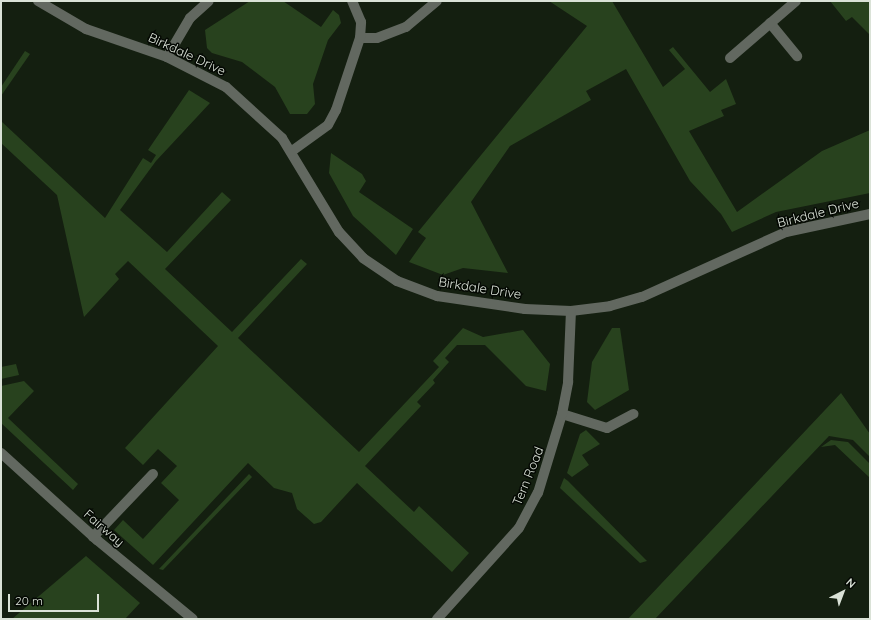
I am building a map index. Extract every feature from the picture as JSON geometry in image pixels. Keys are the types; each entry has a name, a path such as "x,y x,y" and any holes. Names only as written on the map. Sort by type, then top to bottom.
{"street":[{"name":"Birkdale Drive","path":"38,1 86,29 168,56 226,87 270,124 292,151 339,232 363,258 397,281 437,296 571,311 642,298 786,232 870,214"},
{"path":"168,56 190,18 208,1"},
{"path":"292,151 328,125 360,38 361,22 352,1"},
{"path":"360,38 377,38 406,27 438,1"},
{"path":"730,58 796,1"},
{"path":"770,23 797,56"},
{"name":"Tern Road","path":"437,619 519,528 543,479 562,414 568,382 571,311"},
{"path":"562,414 607,428 633,414"},
{"name":"Fairway","path":"1,453 93,537 190,618"},
{"path":"93,537 153,474"}],"green space":[{"path":"250,1 283,1 321,27 333,10 339,15 341,23 328,40 313,84 315,104 307,114 290,114 275,87 242,62 212,53 207,48 205,30"},
{"path":"549,1 612,1 663,87 685,69 669,50 673,47 710,92 726,79 736,104 721,110 724,116 689,131 737,212 822,151 870,130 870,193 776,212 732,232 721,214 690,181 626,69 586,91 591,100 510,146 471,202 508,273 463,268 443,275 409,262 426,238 418,232 587,26"},
{"path":"830,1 870,1 870,35 852,17 846,21"},
{"path":"25,51 30,54 1,96 1,87"},
{"path":"189,90 210,103 156,161 120,210 167,252 222,192 231,200 165,269 232,332 301,259 307,264 238,338 359,452 439,367 433,361 463,328 483,337 523,330 550,364 546,391 526,386 485,345 457,345 445,358 449,362 433,380 435,383 417,402 421,406 365,466 414,512 419,506 469,553 452,572 357,483 321,522 314,524 297,509 292,493 274,488 248,463 153,565 114,530 123,520 143,539 179,500 161,483 177,466 158,449 143,465 125,448 218,346 128,261 115,274 119,279 84,317 57,195 1,143 1,121 105,218 143,158 151,163 156,155 148,150"},
{"path":"331,153 362,174 366,181 359,192 413,229 396,255 353,216 329,173"},
{"path":"612,328 620,328 629,390 595,410 587,402 592,362"},
{"path":"16,364 19,375 1,379 1,367"},
{"path":"24,381 34,391 8,418 78,484 73,490 1,423 1,386"},
{"path":"841,393 870,434 870,457 853,440 829,436 655,619 628,619"},
{"path":"586,430 600,444 582,455 589,465 572,477 567,473 580,434"},
{"path":"831,440 848,442 870,464 870,478 835,445 821,447"},
{"path":"249,474 252,477 163,570 159,569"},
{"path":"564,478 647,561 640,563 560,488"},
{"path":"86,556 140,603 125,619 12,619"}]}
